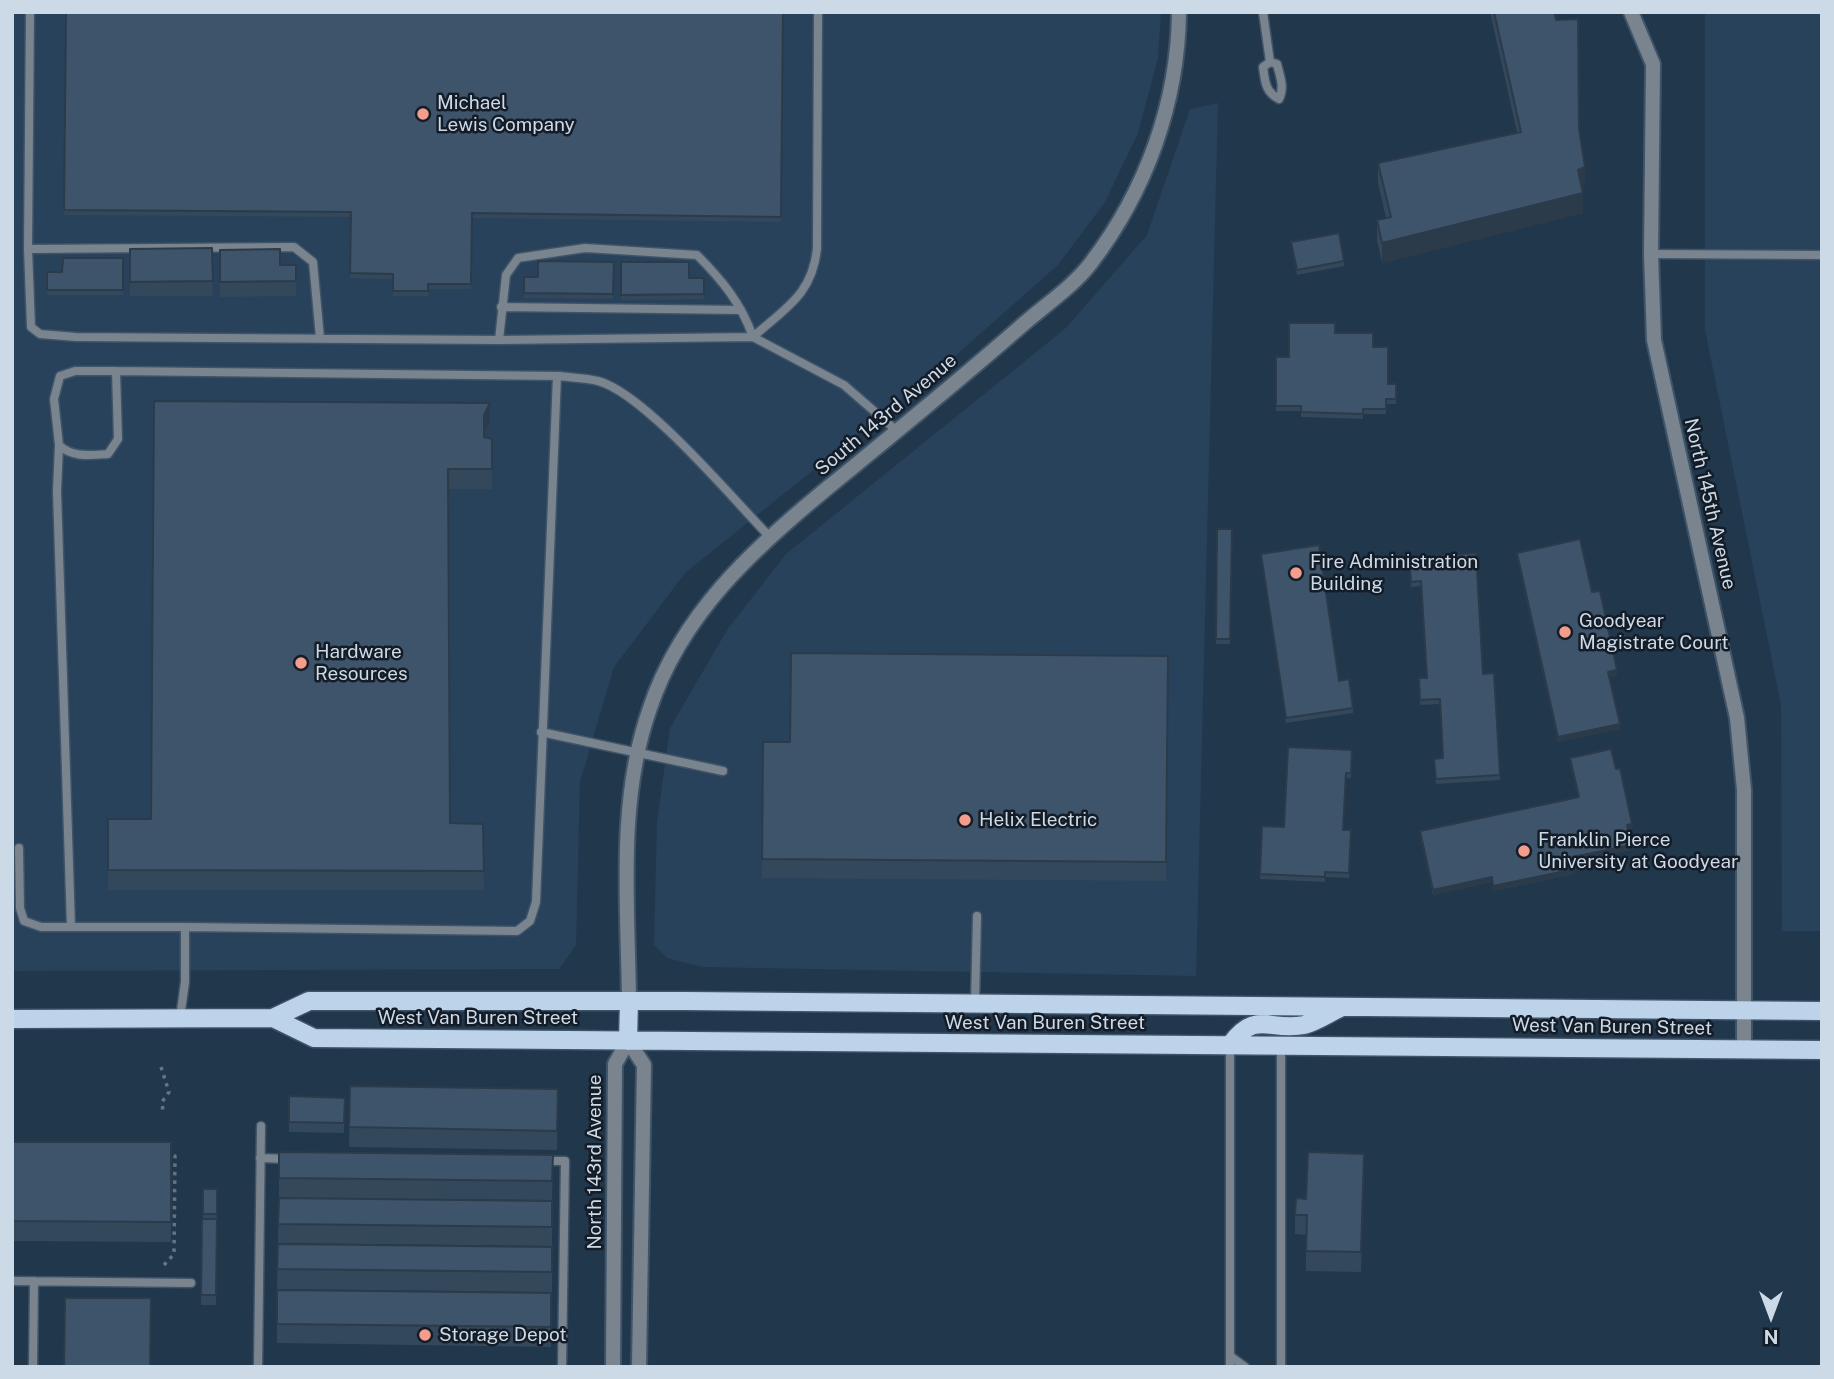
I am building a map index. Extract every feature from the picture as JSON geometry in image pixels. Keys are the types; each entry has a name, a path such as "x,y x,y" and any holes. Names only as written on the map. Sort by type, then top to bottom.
{"main road":[{"name":"West Van Buren Street","path":"12,1019 273,1018 309,1001 975,1003 1822,1011"},
{"path":"628,1041 629,1001"},
{"path":"1230,1045 1242,1028 1250,1025 1305,1025 1344,1006"},
{"name":"West Van Buren Street","path":"273,1018 314,1038 1822,1051"}],"street":[{"name":"South 143rd Avenue","path":"629,1001 628,820 638,754 650,708 690,628 733,572 769,536 897,431 1089,266 1122,217 1149,161 1169,105 1178,48 1179,12"},
{"name":"North 145th Avenue","path":"1631,12 1653,64 1651,254 1654,340 1737,718 1744,790 1744,1049"},
{"name":"North 143rd Avenue","path":"613,1367 615,1064 628,1041"},
{"path":"628,1041 645,1065 639,1367"}],"lane":[{"path":"30,12 28,249 31,327 40,334 76,337 499,340 753,337 844,385 897,431"},
{"path":"753,337 807,288 815,272 818,12"},
{"path":"1262,12 1269,62"},
{"path":"28,249 294,247 313,262 320,338"},
{"path":"499,340 506,275 518,258 585,248 697,255 726,285 753,337"},
{"path":"1651,254 1822,256"},
{"path":"501,307 741,310"},
{"path":"71,927 57,491 59,445 54,399 60,376 75,371 116,371 557,376 598,381 621,393 664,427 769,536"},
{"path":"59,445 79,455 108,454 118,439 116,371"},
{"path":"19,848 20,908 23,921 41,927 517,931 530,921 536,902 557,376"},
{"path":"541,732 723,771"},
{"path":"975,1003 977,916"},
{"path":"180,1018 185,982 185,927"},
{"path":"1230,1045 1230,1367"},
{"path":"1281,1367 1282,1045"},
{"path":"258,1367 261,1126"},
{"path":"260,1158 302,1159"},
{"path":"537,1161 565,1161 562,1367"},
{"path":"12,1281 191,1283"},
{"path":"33,1367 34,1281"},
{"path":"1230,1356 1245,1367"}],"path":[{"path":"161,1067 169,1092 162,1102 163,1112"},
{"path":"162,1151 166,1156 176,1156 174,1254 164,1265"}],"shaded area":[{"path":"12,12 1161,12 1158,58 1138,133 1105,202 1058,265 954,357 685,573 614,667 580,782 576,945 559,969 12,971"},
{"path":"1705,12 1822,12 1822,931 1782,931 1781,705 1705,330"},
{"path":"1218,103 1196,976 702,967 667,958 654,945 657,822 670,728 727,630 786,554 1066,328 1147,235 1190,109"}],"building":[{"name":"Michael Lewis Company","path":"66,12 783,12 781,217 472,213 471,284 428,284 428,291 393,291 393,274 350,273 351,212 64,210"},
{"path":"1494,12 1554,12 1556,20 1578,19 1579,129 1585,167 1578,170 1583,193 1382,243 1377,220 1391,217 1378,163 1521,132"},
{"path":"1339,233 1344,261 1297,270 1291,242"},
{"path":"212,248 213,281 130,282 130,249"},
{"path":"280,249 280,265 296,265 296,281 220,282 220,250"},
{"path":"63,258 123,258 123,290 47,290 47,272 62,272"},
{"path":"538,261 614,262 613,294 524,293 524,277 538,277"},
{"path":"621,262 689,262 689,278 704,278 704,294 621,295"},
{"path":"1289,323 1335,323 1335,333 1373,333 1373,347 1388,347 1388,384 1396,384 1396,399 1386,399 1386,409 1363,409 1363,414 1301,412 1301,406 1276,406 1276,357 1289,357"},
{"name":"Hardware Resources","path":"154,401 490,403 484,415 484,437 492,439 492,469 448,469 450,823 483,824 484,871 108,870 108,819 151,819"},
{"path":"1217,529 1232,529 1230,639 1216,639"},
{"path":"1580,539 1592,592 1600,591 1617,670 1608,672 1620,724 1558,737 1517,553"},
{"path":"1319,545 1339,681 1349,679 1353,708 1286,718 1261,554"},
{"path":"1476,553 1483,674 1494,673 1500,775 1436,779 1434,759 1443,758 1440,699 1420,700 1419,678 1427,678 1421,581 1411,582 1409,558"},
{"name":"Helix Electric","path":"791,653 1168,656 1166,862 762,859 763,742 790,742"},
{"path":"1288,747 1352,750 1351,773 1346,773 1343,830 1351,830 1349,873 1325,872 1325,877 1260,874 1262,826 1284,827"},
{"path":"1611,749 1616,769 1620,768 1632,824 1627,825 1631,845 1573,857 1575,869 1493,886 1492,877 1433,890 1420,831 1579,797 1570,758"},
{"path":"350,1086 558,1089 557,1131 349,1127"},
{"path":"289,1096 345,1098 344,1123 289,1122"},
{"path":"12,1142 171,1142 171,1222 12,1221"},
{"path":"279,1152 553,1155 552,1181 279,1178"},
{"path":"1308,1152 1364,1154 1361,1252 1306,1251 1307,1215 1295,1215 1296,1198 1306,1199"},
{"path":"203,1189 217,1189 217,1214 203,1214"},
{"path":"279,1198 552,1201 552,1227 278,1224"},
{"path":"202,1219 217,1219 216,1295 201,1295"},
{"path":"278,1244 552,1247 552,1272 277,1269"},
{"path":"277,1290 551,1293 551,1327 277,1324"},
{"path":"65,1298 151,1298 150,1367 64,1367"}],"place":[{"name":"Michael Lewis Company","path":"423,114"},
{"name":"Fire Administration Building","path":"1296,573"},
{"name":"Goodyear Magistrate Court","path":"1565,632"},
{"name":"Hardware Resources","path":"301,663"},
{"name":"Helix Electric","path":"965,820"},
{"name":"Franklin Pierce University at Goodyear","path":"1524,851"},
{"name":"Storage Depot","path":"425,1335"}]}
